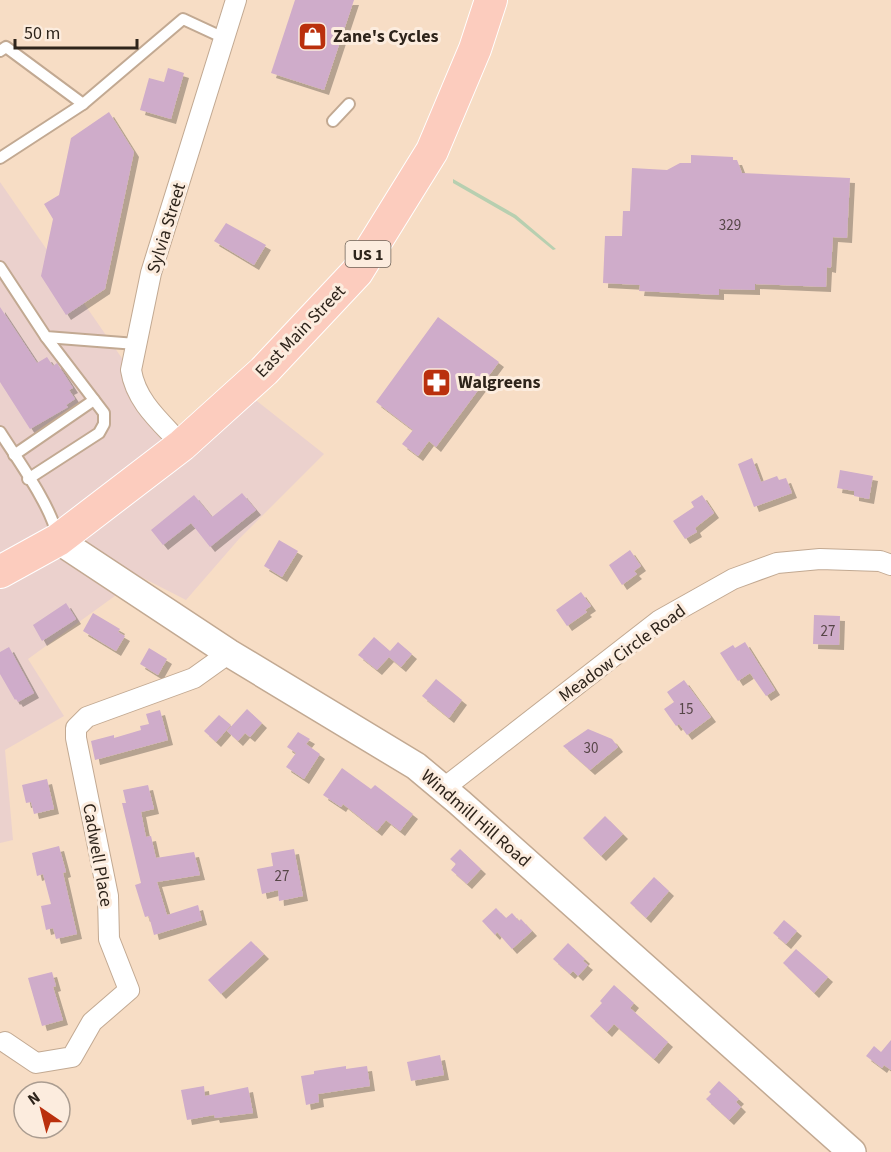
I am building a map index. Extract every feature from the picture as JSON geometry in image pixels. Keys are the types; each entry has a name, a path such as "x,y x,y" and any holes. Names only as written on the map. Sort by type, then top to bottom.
{"main road":[{"name":"East Main Street","path":"0,572 58,540 182,445 264,371 357,272 432,151 475,49 491,0"}],"street":[{"name":"Sylvia Street","path":"182,445 140,398 135,390 131,370 151,273 236,0"},
{"name":"Windmill Hill Road","path":"58,540 229,653 416,766 444,788 852,1152"},
{"name":"Meadow Circle Road","path":"444,788 660,620 733,579 777,563 820,559 880,561 891,565"},
{"name":"Cadwell Place","path":"5,1042 36,1063 72,1057 92,1022 129,990 110,939 108,896 75,728 87,717 194,678 229,653"}],"lane":[{"path":"0,158 83,104 183,20 224,38"},
{"path":"3,49 83,104"},
{"path":"333,121 349,104"},
{"path":"0,267 46,337 104,413 104,423 99,433 28,479"},
{"path":"46,337 136,344"},
{"path":"14,454 94,400"},
{"path":"0,432 48,511 56,527 58,540"}],"shaded area":[{"path":"0,182 182,445 243,390 324,454 239,539 186,600 141,577 28,659 64,716 5,750 13,840 0,843"}],"green space":[{"path":"453,179 516,215 556,249 553,250 514,218 453,183"}],"building":[{"name":"Zane's Cycles","path":"295,0 354,0 324,90 271,73"},
{"path":"168,68 184,73 171,119 140,110 149,78 164,82"},
{"path":"109,112 134,152 105,289 66,315 41,276 53,219 44,204 59,195 71,138"},
{"path":"691,155 733,157 733,160 737,160 742,173 850,178 847,238 833,237 831,268 827,267 826,287 755,284 755,290 719,289 719,295 639,291 640,285 603,283 605,236 622,236 623,211 630,211 632,168 667,170 680,163 691,163"},
{"path":"226,223 266,245 254,265 214,241"},
{"path":"0,307 37,363 47,357 53,366 57,363 73,388 69,390 75,399 66,405 68,407 30,429 0,382"},
{"name":"Walgreens","path":"438,317 499,362 436,447 429,441 418,456 402,444 413,430 376,402"},
{"path":"752,458 761,482 777,476 779,480 786,478 792,493 754,507 738,464"},
{"path":"840,470 873,476 869,499 854,496 854,491 837,488"},
{"path":"242,493 256,510 210,547 191,523 163,545 151,530 194,495 212,517"},
{"path":"702,495 714,513 695,528 697,532 685,539 673,521 694,507 691,502"},
{"path":"279,540 298,551 282,577 264,566"},
{"path":"630,550 641,566 634,571 637,574 622,585 609,565"},
{"path":"581,592 591,606 585,610 587,612 567,626 556,610"},
{"path":"66,603 76,619 42,641 33,625"},
{"path":"93,613 120,629 118,632 125,636 116,651 83,631"},
{"path":"814,615 840,616 839,645 813,644"},
{"path":"374,637 390,651 398,642 412,654 401,667 389,657 377,670 358,655"},
{"path":"745,642 775,690 766,696 750,673 738,681 720,653 733,645 735,648"},
{"path":"9,647 34,693 18,702 0,674 0,652"},
{"path":"149,648 167,659 158,675 140,664"},
{"path":"436,679 462,700 449,718 422,696"},
{"path":"684,680 711,717 687,735 679,724 676,726 664,709 674,702 667,692"},
{"path":"247,709 262,723 250,737 245,733 238,741 227,731"},
{"path":"160,710 168,740 95,760 91,741 114,735 114,738 141,730 140,726 149,724 146,714"},
{"path":"219,715 231,725 216,742 204,731"},
{"path":"588,729 612,739 618,747 590,770 563,746"},
{"path":"298,732 310,739 306,744 320,754 304,779 286,767 296,753 287,747"},
{"path":"342,768 371,789 375,785 413,814 400,831 386,820 377,831 343,804 341,807 323,795"},
{"path":"47,779 54,809 34,814 31,802 26,803 22,785"},
{"path":"148,785 154,809 141,812 146,837 151,836 156,858 194,852 200,875 157,882 167,915 198,905 202,920 154,935 149,916 145,917 135,885 141,883 122,803 126,803 123,790"},
{"path":"605,816 623,834 601,856 583,838"},
{"path":"59,846 77,934 56,939 53,928 46,930 41,906 51,904 43,874 37,876 32,853"},
{"path":"294,849 303,896 279,901 278,890 262,894 257,869 273,866 271,853"},
{"path":"460,849 481,869 467,884 451,870 456,864 450,859"},
{"path":"654,877 669,891 646,918 630,903"},
{"path":"496,908 506,918 512,913 532,931 512,949 497,932 495,935 482,921"},
{"path":"784,920 797,931 786,944 773,933"},
{"path":"251,941 264,954 221,994 208,980"},
{"path":"568,943 585,959 583,961 588,965 578,976 573,971 570,974 553,959"},
{"path":"796,949 828,977 814,993 783,963"},
{"path":"52,972 56,986 53,987 63,1020 42,1026 28,978"},
{"path":"614,985 634,1003 630,1008 668,1042 654,1059 614,1024 607,1032 590,1016"},
{"path":"891,1040 891,1070 884,1065 882,1068 866,1056 874,1046 881,1052"},
{"path":"440,1055 444,1075 411,1081 407,1062"},
{"path":"346,1066 346,1069 367,1066 370,1086 318,1094 319,1102 306,1105 301,1076 314,1074 314,1071"},
{"path":"719,1081 739,1099 736,1102 741,1107 729,1120 706,1099"},
{"path":"204,1086 205,1096 248,1087 253,1113 215,1118 214,1115 187,1120 181,1090"}],"place":[{"name":"Zane's Cycles","path":"312,36"},
{"name":"Walgreens","path":"437,382"}]}
